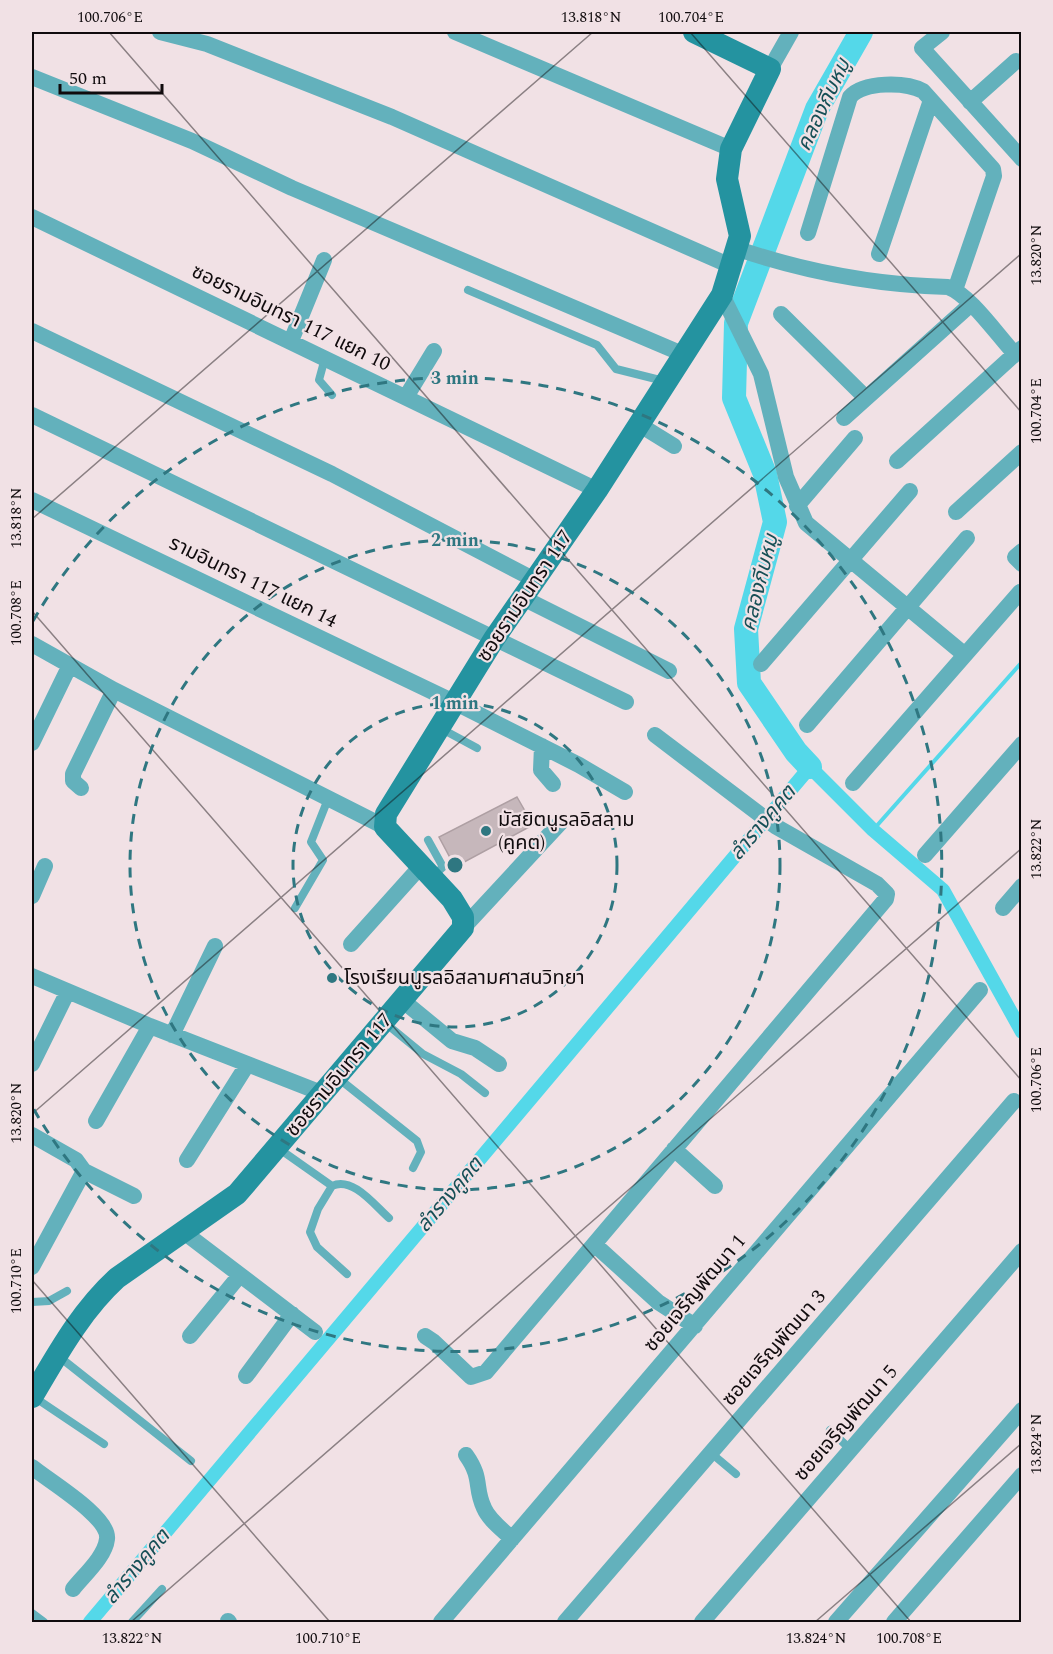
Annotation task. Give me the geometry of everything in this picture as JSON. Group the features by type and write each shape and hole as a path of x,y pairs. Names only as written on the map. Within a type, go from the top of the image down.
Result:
{"street":[{"path":"160,32 207,44 742,257 902,285 955,290 1018,351 897,461"},
{"path":"455,32 731,149"},
{"path":"694,32 770,69 791,32"},
{"path":"942,32 922,48 1021,156"},
{"path":"970,102 1016,61"},
{"name":"ซอยรามอินทรา 117","path":"385,827 386,814 494,639 597,490 685,355 726,302 742,257 740,236 729,198 727,179 731,149 770,69"},
{"path":"32,77 192,141 292,188 685,355"},
{"path":"808,233 850,97 855,91 871,87 912,86 923,91 993,169 994,176 955,290"},
{"path":"879,254 931,100"},
{"name":"ซอยรามอินทรา 117 แยก 10","path":"32,217 597,490"},
{"path":"291,341 324,260"},
{"path":"726,302 761,375 786,477 806,523 965,655"},
{"path":"844,418 970,305"},
{"path":"781,314 866,398"},
{"path":"32,331 332,474 669,671"},
{"path":"406,397 434,351"},
{"path":"32,416 626,702"},
{"path":"640,425 674,446"},
{"path":"797,506 855,438"},
{"path":"956,512 1022,452"},
{"path":"761,664 910,491"},
{"name":"รามอินทรา 117 แยก 14","path":"32,500 456,703 542,746 625,792"},
{"path":"807,725 967,538"},
{"path":"1022,551 1015,557 1022,564"},
{"path":"853,783 1020,592"},
{"path":"32,644 114,690 385,827 459,909 463,928"},
{"path":"32,743 70,665"},
{"path":"81,788 73,781 73,774 114,690"},
{"path":"425,1336 471,1377 478,1377 501,1357 886,899 887,894 877,884 775,826 655,735"},
{"path":"925,855 1022,744"},
{"path":"542,746 541,770 553,784"},
{"path":"463,928 561,822"},
{"path":"32,896 45,866"},
{"path":"351,944 426,872"},
{"path":"1003,908 1022,886"},
{"name":"ซอยรามอินทรา 117","path":"32,1396 57,1354 98,1295 117,1278 185,1233 237,1194 463,928"},
{"path":"172,1035 215,946"},
{"path":"32,976 67,993 247,1065 330,1085"},
{"name":"ซอยเจริญพัฒนา 1","path":"441,1623 980,990"},
{"path":"32,1064 67,993"},
{"path":"402,1000 452,1041 475,1048 499,1064"},
{"path":"96,1120 150,1026"},
{"path":"187,1160 247,1065"},
{"name":"ซอยเจริญพัฒนา 3","path":"565,1623 1014,1101"},
{"path":"32,1135 76,1160 84,1170 134,1196"},
{"path":"674,1149 715,1186"},
{"path":"32,1267 84,1170"},
{"path":"185,1233 315,1332"},
{"path":"594,1244 658,1302 695,1326"},
{"name":"ซอยเจริญพัฒนา 5","path":"702,1623 1022,1251"},
{"path":"190,1336 240,1275"},
{"path":"246,1376 292,1314"},
{"path":"836,1623 1022,1410"},
{"path":"466,1455 479,1477 482,1505 486,1513 512,1539"},
{"path":"32,1467 98,1517 107,1528 107,1540 103,1551 73,1589"},
{"path":"894,1623 1022,1475"}],"lane":[{"path":"468,290 597,345 616,369 637,376 650,375 667,382"},
{"path":"325,357 319,380 332,395"},
{"path":"440,728 477,748"},
{"path":"295,908 323,860 311,842 328,799"},
{"path":"426,872 444,867 428,840"},
{"path":"383,1022 423,1054 461,1074 485,1093"},
{"path":"330,1085 417,1141 421,1152 413,1168"},
{"path":"278,1148 333,1186"},
{"path":"347,1274 316,1247 310,1233 318,1209 333,1186 344,1183 350,1185 389,1218"},
{"path":"32,1302 49,1301 67,1291"},
{"path":"57,1354 191,1461"},
{"path":"32,1396 104,1444"},
{"path":"830,1430 851,1450"},
{"path":"711,1453 736,1474"},
{"path":"132,1623 162,1588"},
{"path":"32,1613 44,1623"}],"building":[{"name":"มัสยิตนูรลอิสลาม (คูคต)","path":"517,797 533,825 455,867 439,837"}],"waterway":[{"name":"คลองกีบหมู","path":"810,767 796,752 749,683 746,629 775,522 765,474 734,398 736,323 817,109 861,32"},
{"path":"873,830 1022,662"},
{"name":"ลำรางคูคต","path":"90,1622 810,767 873,830 943,890 1022,1032"}],"place":[{"name":"มัสยิตนูรลอิสลาม (คูคต)","path":"486,831"},
{"name":"โรงเรียนนูรลอิสลามศาสนวิทยา","path":"332,978"}]}
